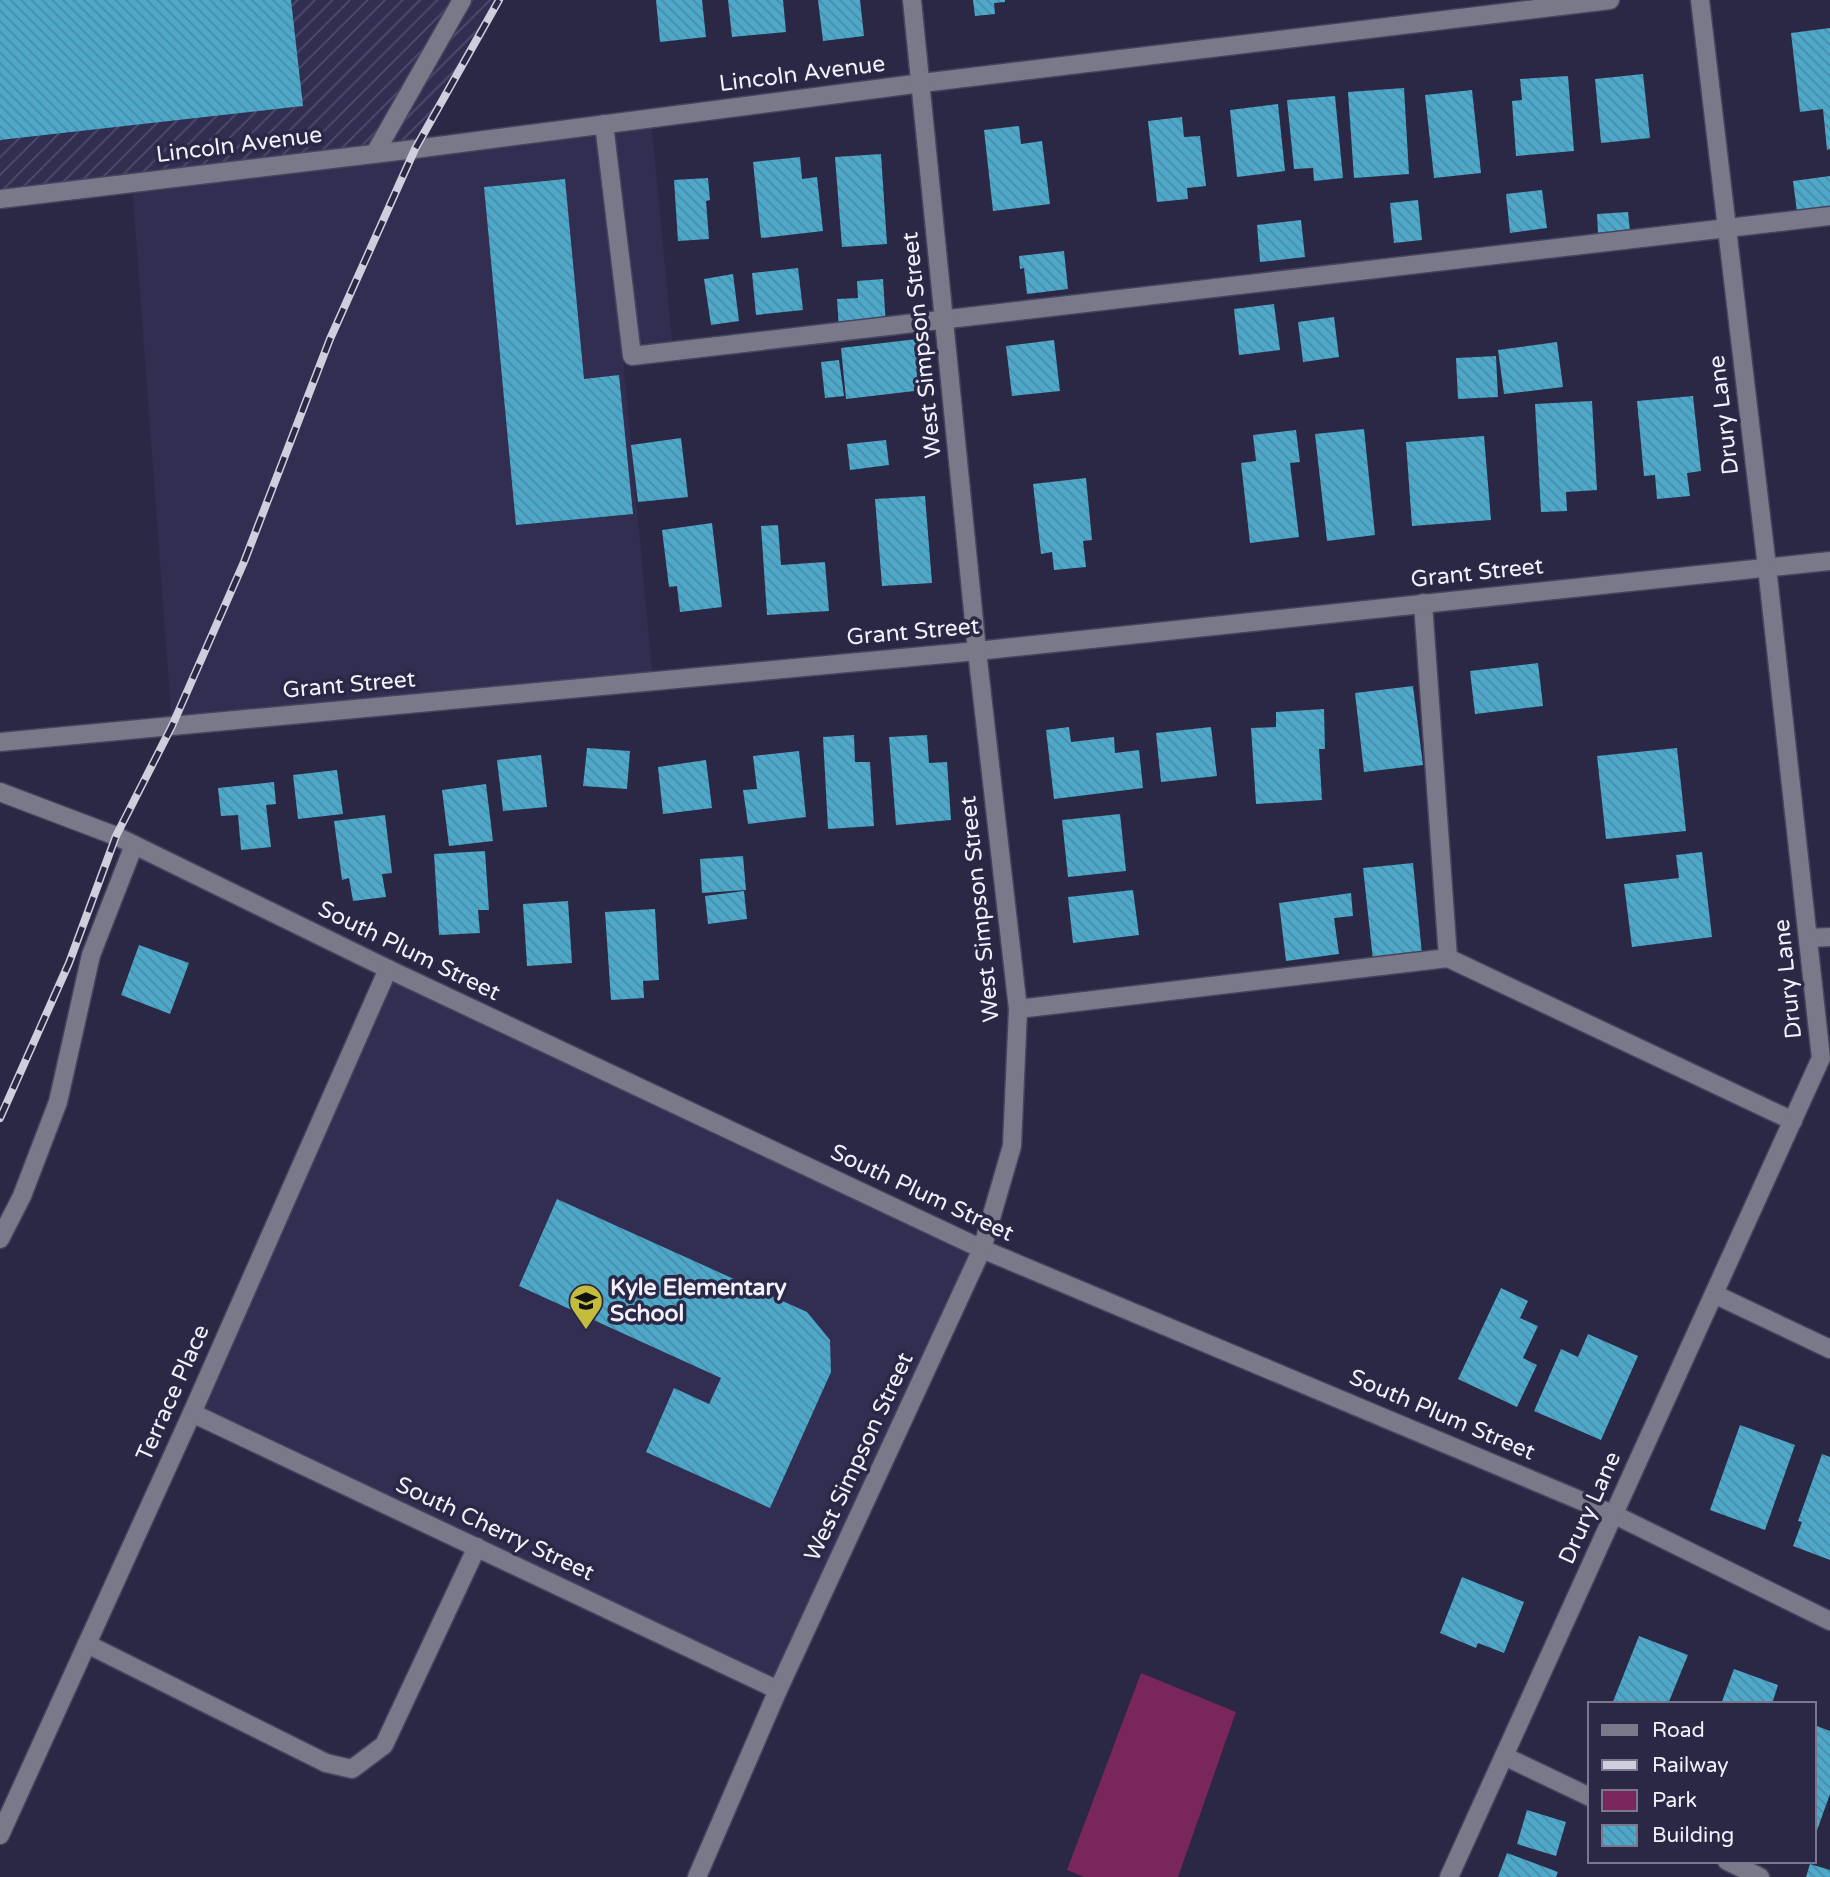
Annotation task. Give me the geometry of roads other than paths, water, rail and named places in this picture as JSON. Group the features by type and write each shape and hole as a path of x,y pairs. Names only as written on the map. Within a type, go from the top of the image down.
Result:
{"street":[{"path":"374,153 462,0"},
{"name":"West Simpson Street","path":"697,1877 778,1690 982,1249 1012,1146 1018,1009 977,651 912,0"},
{"name":"Lincoln Avenue","path":"0,199 1610,0"},
{"name":"Drury Lane","path":"1449,1877 1793,1121 1826,1061 1808,938 1700,0"},
{"path":"604,124 632,355 1830,216"},
{"name":"Grant Street","path":"0,741 977,651 1830,561"},
{"path":"1423,604 1448,958"},
{"name":"South Plum Street","path":"0,792 116,836 388,969 982,1249 1615,1515 1830,1621"},
{"path":"0,1239 22,1196 58,1102 91,955 134,845"},
{"path":"1808,938 1830,937"},
{"path":"1018,1009 1448,958 1793,1121"},
{"name":"Terrace Place","path":"0,1835 192,1413 388,969"},
{"path":"1714,1294 1830,1349"},
{"name":"South Cherry Street","path":"192,1413 778,1690"},
{"path":"87,1644 326,1763 352,1769 384,1745 477,1548"},
{"path":"1504,1756 1588,1796"},
{"path":"1731,1863 1760,1877"}],"railway":[{"path":"0,1118 69,963 116,836 172,726 244,562 330,339 415,149 499,0"}],"place":[{"name":"Kyle Elementary School","path":"586,1331"}]}
